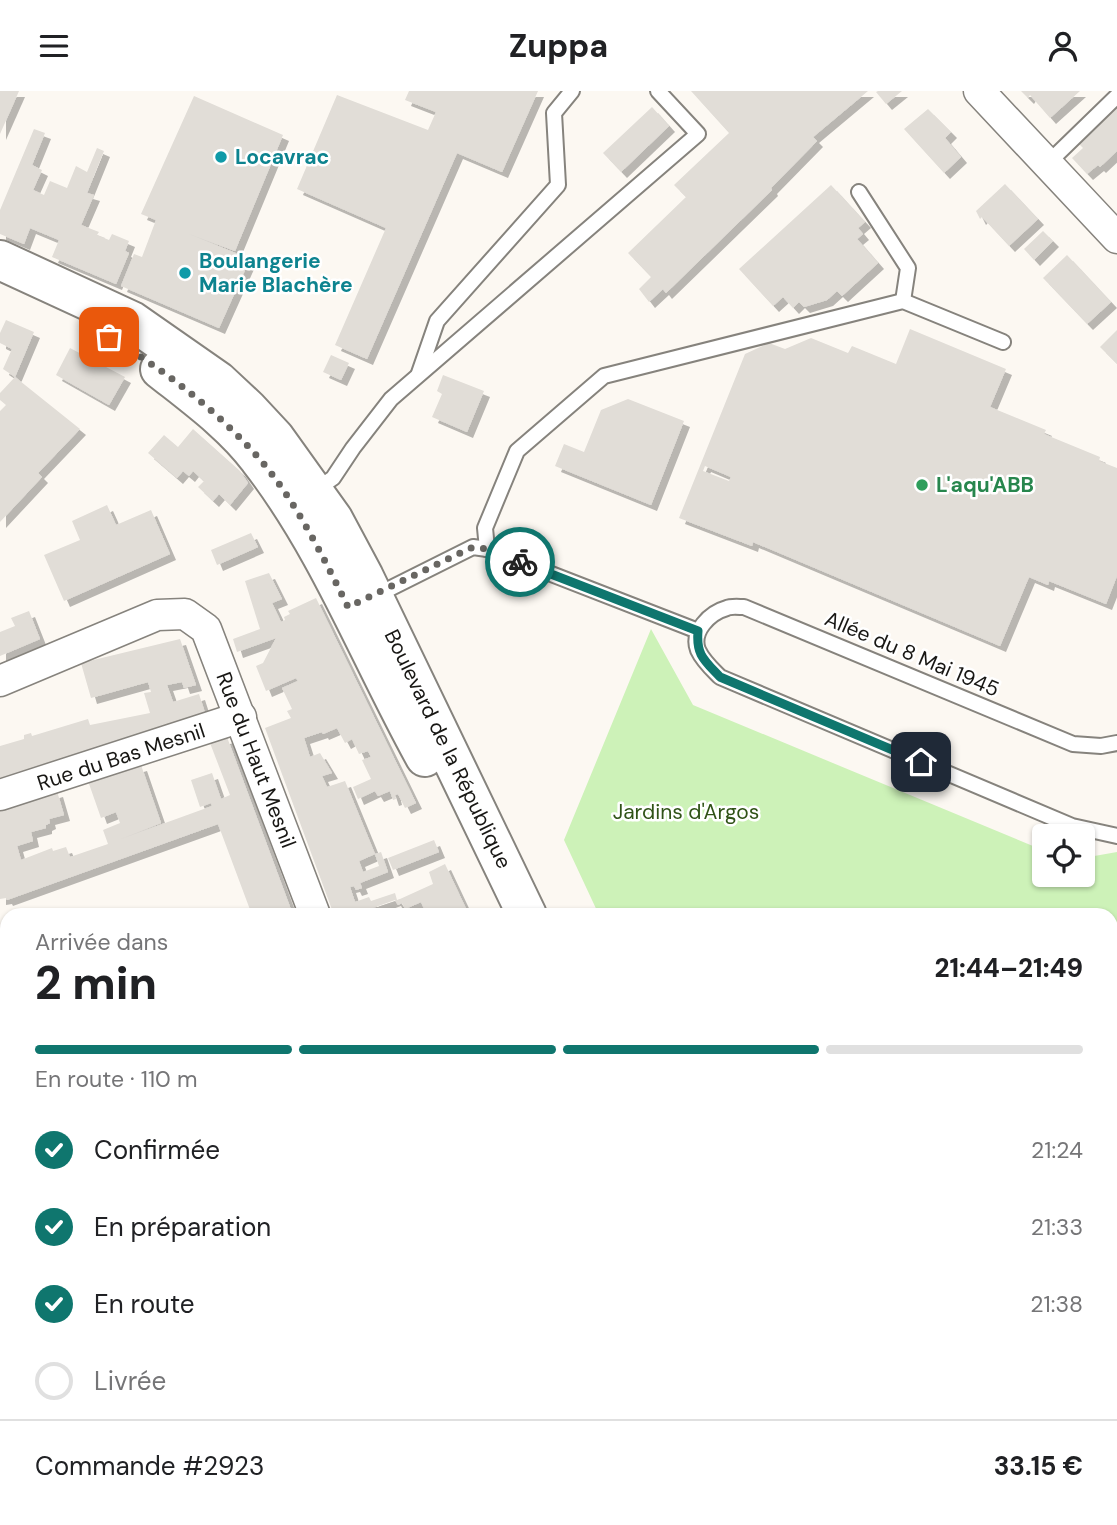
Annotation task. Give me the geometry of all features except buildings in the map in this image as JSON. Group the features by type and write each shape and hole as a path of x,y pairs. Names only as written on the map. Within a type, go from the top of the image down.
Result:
{"main road":[{"name":"Boulevard de la République","path":"0,260 132,321 218,381 275,438 302,496"},
{"name":"Boulevard de la République","path":"0,288 65,314 149,360 236,434 302,496 333,519 396,704 431,768 500,908"},
{"name":"Boulevard de la République","path":"361,601 523,908"}],"street":[{"path":"979,91 1117,238"},
{"name":"Rue du Haut Mesnil","path":"0,681 157,615 185,614 206,629 312,908"},
{"name":"Rue du Bas Mesnil","path":"0,795 241,717"}],"lane":[{"path":"419,375 437,321 558,185 554,113 572,91"},
{"path":"302,496 333,478 391,398 698,134 658,91"},
{"path":"1047,164 1117,96"},
{"path":"859,192 908,268 903,301"},
{"path":"488,549 485,528 517,451 604,376 903,301 1003,342"},
{"path":"361,601 473,547 488,549 698,631 697,647 703,659 720,677 1072,826 1117,836"},
{"name":"Allée du 8 Mai 1945","path":"698,631 710,617 727,608 744,607 1073,744 1101,746 1117,743"}],"green space":[{"name":"Jardins d'Argos","path":"651,629 693,705 1032,846 1032,887 1095,887 1095,856 1117,852 1117,908 596,908 564,840"}],"way so far":[{"path":"109,337 149,360 228,426 258,456 317,547 348,607 473,547 488,549 520,562"}],"place":[{"name":"Locavrac","path":"221,157"},
{"name":"Boulangerie Marie Blachère","path":"185,273"},
{"name":"L'aqu'ABB","path":"922,485"}],"route":[{"path":"520,562 698,631 697,647 703,659 720,677 921,762"}]}
